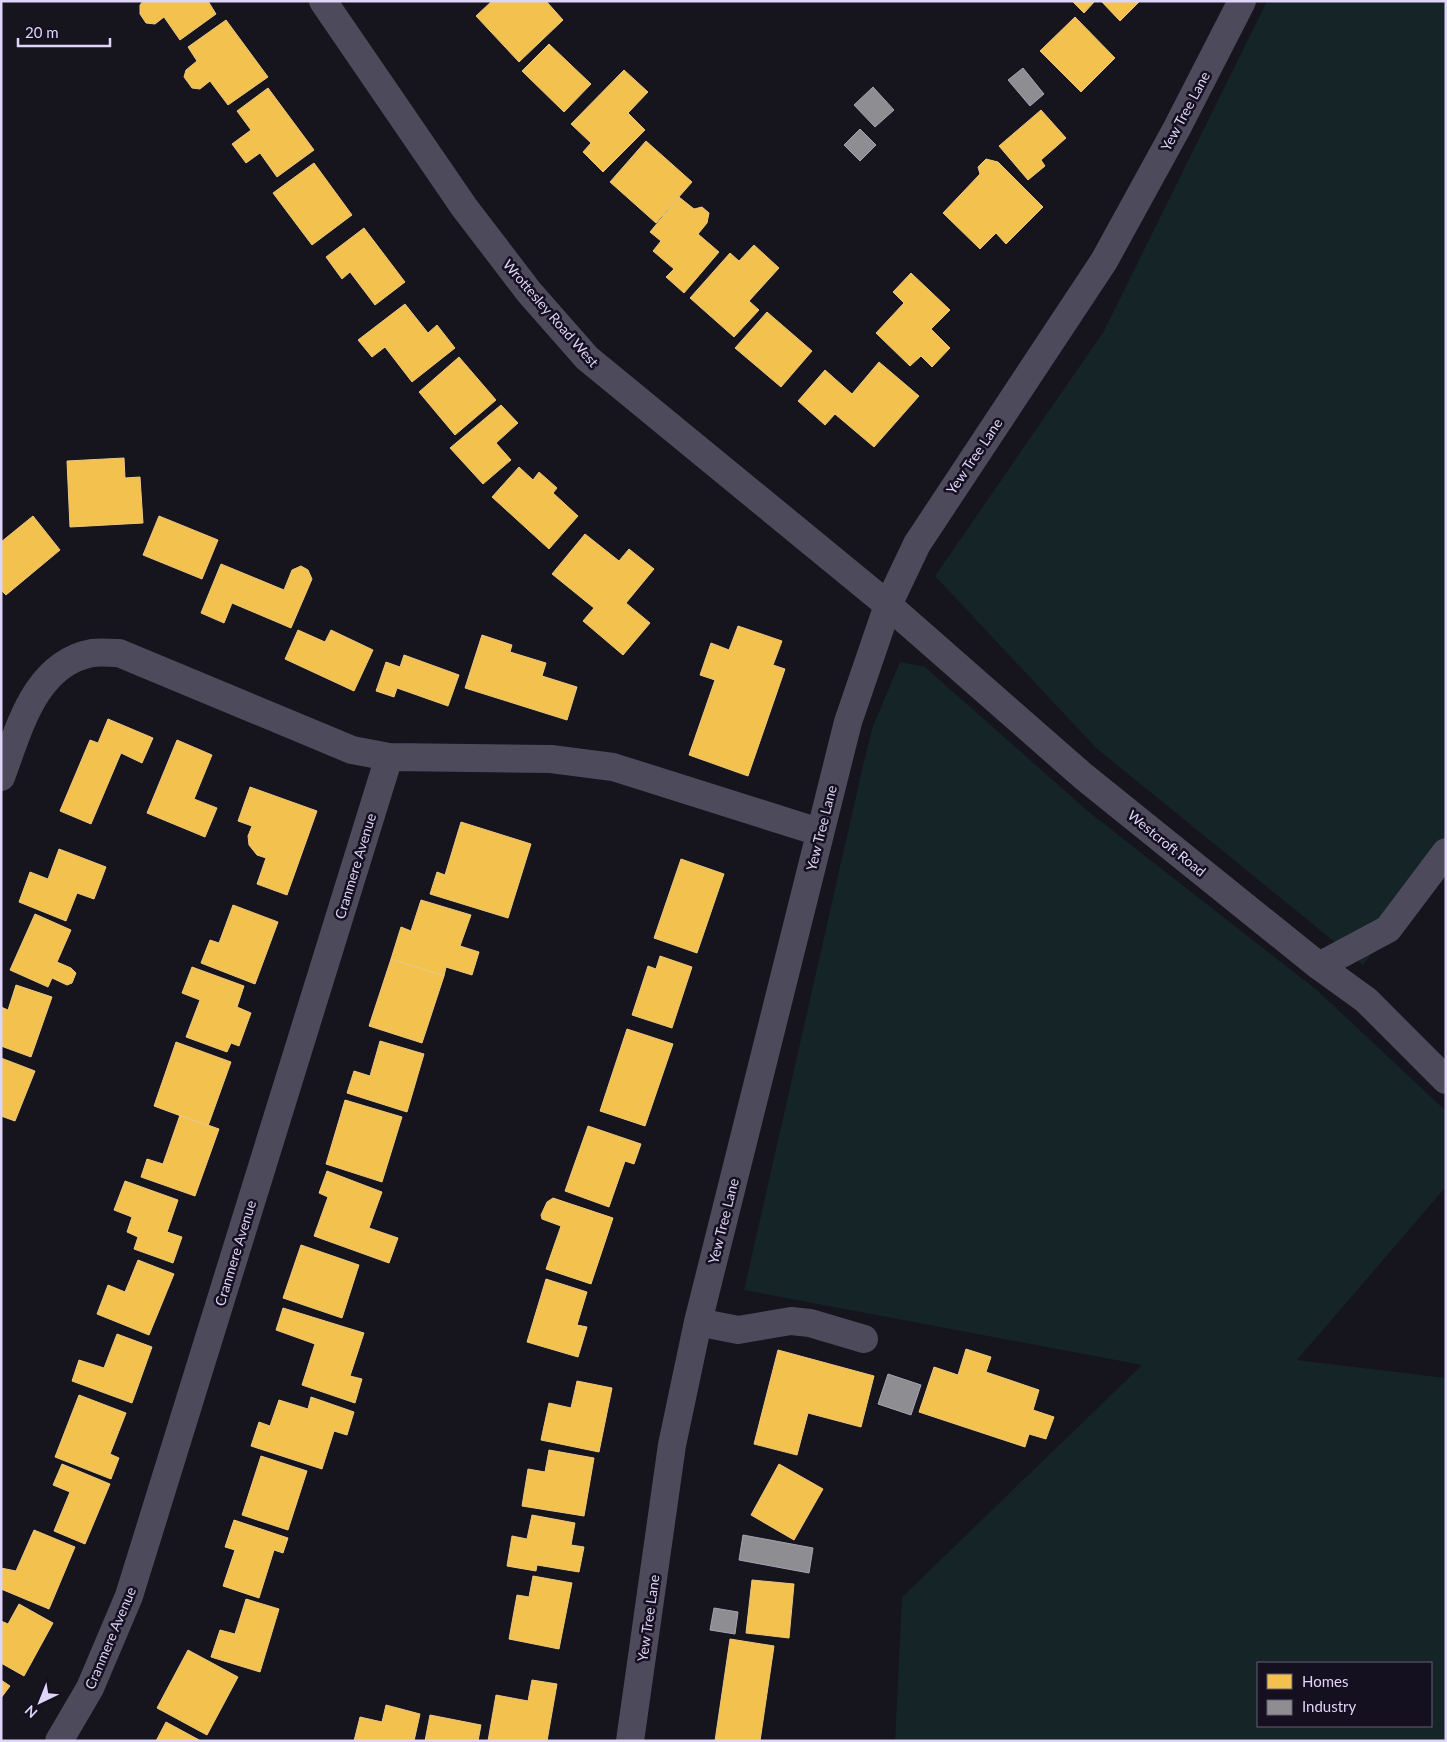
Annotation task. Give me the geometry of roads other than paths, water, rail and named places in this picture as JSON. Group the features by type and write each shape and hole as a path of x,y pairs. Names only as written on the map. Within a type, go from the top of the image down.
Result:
{"street":[{"name":"Wrottesley Road West","path":"323,1 464,207 529,292 587,358 888,606"},
{"name":"Yew Tree Lane","path":"630,1741 672,1445 698,1322 848,722 888,606 917,544 1104,261 1177,128 1242,1"},
{"name":"Westcroft Road","path":"888,606 1083,776 1319,966 1366,1000 1446,1080"},
{"path":"1,776 32,699 50,675 69,661 92,654 119,652 352,750 389,757 551,759 613,766 819,832"},
{"name":"Cranmere Avenue","path":"59,1741 90,1688 129,1596 389,757"},
{"path":"1319,966 1388,929 1446,852"},
{"path":"698,1322 738,1330 791,1321 810,1323 864,1339"}]}
